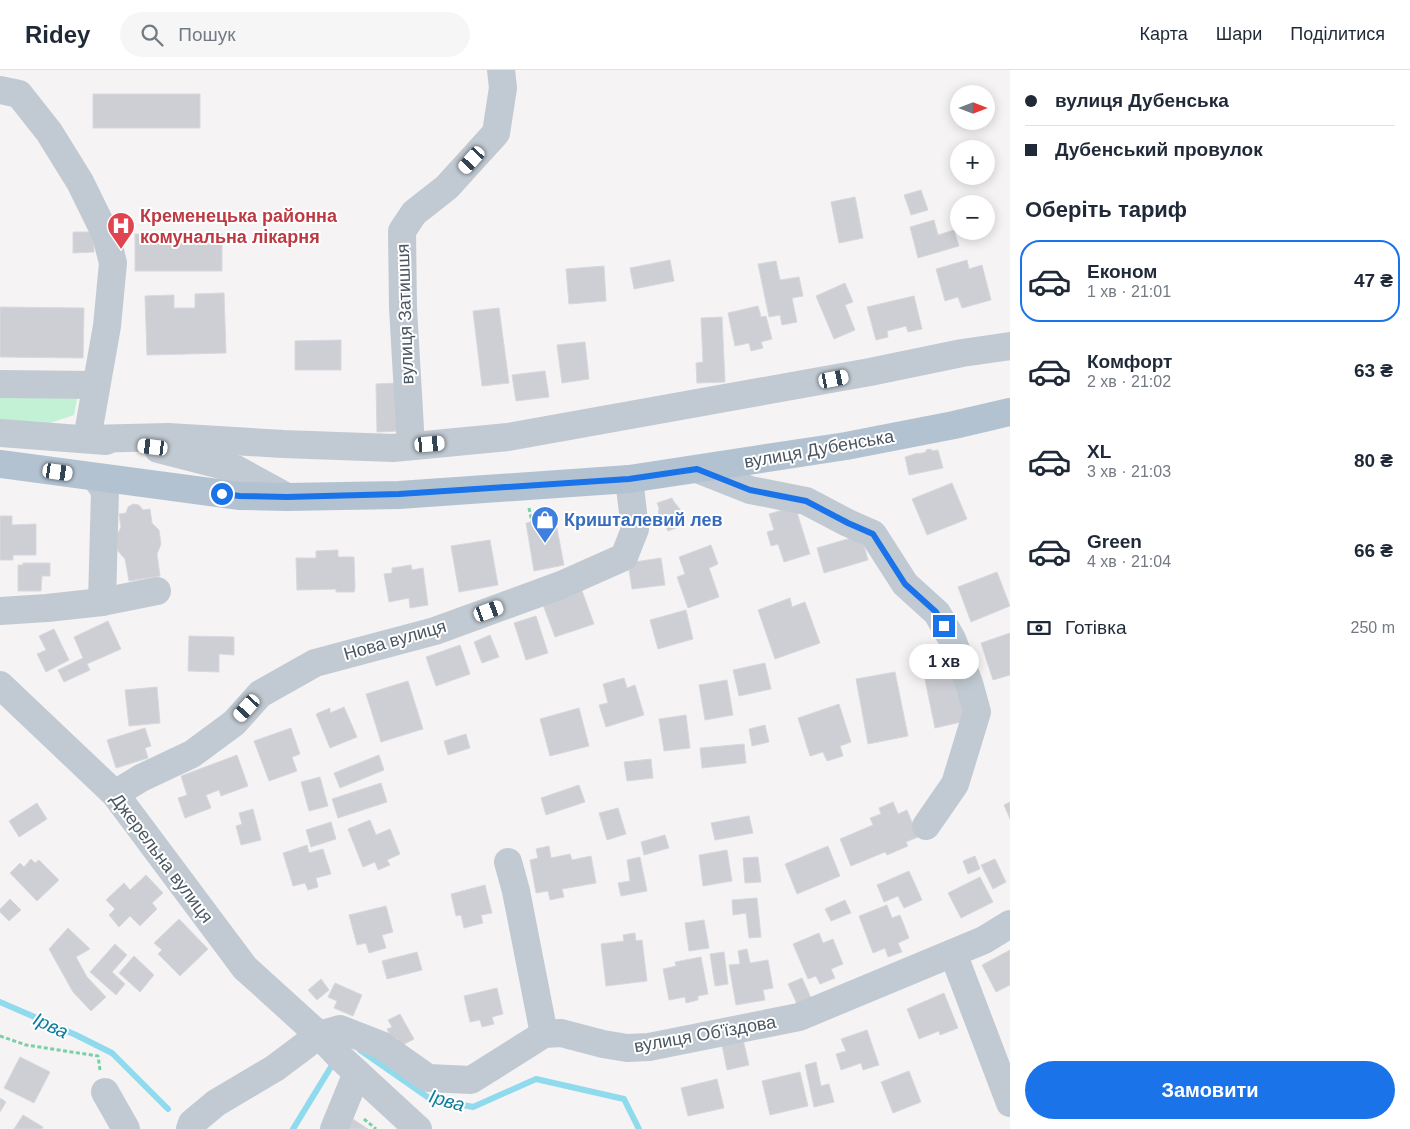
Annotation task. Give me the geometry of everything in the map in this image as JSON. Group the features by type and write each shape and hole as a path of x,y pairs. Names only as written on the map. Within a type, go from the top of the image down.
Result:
{"main road":[{"name":"вулиця Дубенська","path":"0,464 240,496 287,497 399,494 629,479 846,446 1010,412"}],"street":[{"name":"вулиця Затишшя","path":"411,446 403,308 402,231 414,213 447,187 496,133 503,88 501,70"},
{"path":"0,90 19,94 49,132 80,182 106,236 113,263 108,326 87,439"},
{"path":"87,439 168,437 393,448 508,437 870,372 962,352 1010,346"},
{"path":"0,384 96,385"},
{"path":"0,433 87,439 153,447 236,469 287,497"},
{"path":"697,469 750,490 806,501 873,534 905,584 936,612 952,639 969,682 977,712 955,784 926,826"},
{"path":"96,478 105,491 102,602"},
{"name":"Нова вулиця","path":"115,794 141,778 192,754 234,723 260,694 315,663 435,631 561,585 624,557 635,529 629,479"},
{"path":"0,611 102,602 157,591"},
{"name":"Джерельна вулиця","path":"0,685 115,794 245,968 418,1129"},
{"path":"334,1129 337,1053 340,1029 381,1045 428,1078 472,1080 544,1034 516,891 508,862"},
{"name":"вулиця Об'їздова","path":"544,1034 561,1032 603,1044 627,1048 648,1047 799,1017 984,940 1010,924"},
{"path":"953,953 1010,1103"},
{"path":"190,1129 192,1124 216,1103 275,1068 337,1053"},
{"path":"105,1092 126,1129"}],"path":[{"path":"0,1036 26,1045 98,1056 105,1092"}],"green space":[{"path":"0,394 78,394 74,415 47,424 0,424"}],"building":[{"path":"93,94 200,94 200,128 93,128"},
{"path":"921,190 928,210 911,215 904,195"},
{"path":"855,197 863,238 839,243 831,202"},
{"path":"934,220 938,235 950,231 950,240 957,240 959,246 918,258 910,227"},
{"path":"73,232 94,232 94,252 73,253"},
{"path":"135,234 222,234 222,271 135,271"},
{"path":"670,260 674,281 634,289 630,268"},
{"path":"967,260 969,269 982,265 991,300 962,308 958,297 945,301 936,269"},
{"path":"776,261 780,280 799,277 803,296 792,298 797,322 782,325 780,315 769,317 758,264"},
{"path":"604,266 606,301 569,304 566,269"},
{"path":"845,283 853,302 845,305 855,330 834,339 816,296"},
{"path":"224,293 226,353 147,355 145,296 174,295 174,308 195,308 195,294"},
{"path":"914,296 922,329 908,332 906,326 887,331 888,337 876,340 867,307"},
{"path":"758,306 761,317 766,316 772,339 761,342 763,348 751,351 749,343 735,346 728,313"},
{"path":"0,307 84,308 83,358 0,357"},
{"path":"499,308 509,383 482,386 473,311"},
{"path":"722,317 725,382 697,383 696,363 703,362 701,318"},
{"path":"341,340 341,370 295,370 295,341"},
{"path":"585,342 589,379 562,383 557,345"},
{"path":"545,371 549,397 516,401 512,375"},
{"path":"398,383 399,431 377,432 376,384"},
{"path":"931,449 932,451 938,450 943,468 909,475 905,457"},
{"path":"952,483 967,519 927,535 912,499"},
{"path":"672,498 680,509 680,518 683,525 668,531 665,524 658,517 659,508 657,503"},
{"path":"133,504 139,505 143,510 150,509 152,523 159,530 161,544 157,554 160,576 129,581 125,559 118,551 116,537 121,527 119,514 126,513 128,507"},
{"path":"795,506 810,554 784,562 778,544 771,546 767,532 774,530 769,514"},
{"path":"0,516 12,516 12,525 36,524 36,555 13,555 13,560 0,560"},
{"name":"Кришталевий лев","path":"555,518 564,565 534,571 526,523"},
{"path":"861,535 868,560 824,573 817,548"},
{"path":"490,540 498,585 459,592 451,546"},
{"path":"711,545 718,564 709,568 719,597 688,608 677,577 685,574 679,557"},
{"path":"338,550 338,557 354,557 354,592 336,592 336,589 297,590 296,558 316,558 316,551"},
{"path":"661,558 665,585 632,589 628,563"},
{"path":"23,563 50,563 50,576 42,576 41,591 18,591 18,565 23,565"},
{"path":"411,565 412,570 423,568 428,605 410,608 409,598 389,602 384,574 392,573 392,568"},
{"path":"997,572 1010,606 971,622 958,587"},
{"path":"581,588 594,624 555,637 542,602"},
{"path":"790,598 792,607 805,602 820,643 775,659 758,610"},
{"path":"686,610 693,639 658,649 650,620"},
{"path":"536,616 548,653 526,660 514,623"},
{"path":"108,621 121,649 87,664 90,670 64,682 58,670 83,658 74,637"},
{"path":"54,629 69,660 46,672 37,654 46,650 39,636"},
{"path":"1010,633 1010,675 993,680 981,643"},
{"path":"490,635 499,657 482,663 474,642"},
{"path":"189,636 234,637 234,655 219,654 219,672 188,671"},
{"path":"460,645 470,674 436,686 426,657"},
{"path":"765,663 771,689 739,696 733,670"},
{"path":"953,664 965,721 935,728 923,670"},
{"path":"895,672 908,736 868,744 856,679"},
{"path":"624,678 627,688 635,685 644,715 606,727 599,705 608,703 603,684"},
{"path":"727,680 733,715 705,720 699,685"},
{"path":"408,681 423,729 381,742 366,694"},
{"path":"157,687 160,723 129,726 125,690"},
{"path":"839,704 851,742 840,746 843,756 827,761 823,752 810,756 798,718"},
{"path":"344,707 357,737 330,748 316,714 330,708 330,713"},
{"path":"579,708 589,746 550,756 540,719"},
{"path":"686,715 690,748 664,751 659,719"},
{"path":"765,725 769,742 752,746 749,729"},
{"path":"145,728 151,746 145,748 148,758 116,768 107,740"},
{"path":"291,728 300,754 292,757 297,771 269,781 254,741"},
{"path":"466,734 470,748 448,755 444,741"},
{"path":"744,744 746,763 702,768 700,748"},
{"path":"237,755 248,786 221,796 219,790 206,795 211,808 185,818 178,798 187,795 181,776"},
{"path":"379,755 384,770 340,788 334,773"},
{"path":"651,759 653,778 627,781 624,762"},
{"path":"320,777 328,806 309,811 301,782"},
{"path":"381,783 387,802 338,818 332,799"},
{"path":"579,785 585,802 546,815 541,798"},
{"path":"893,802 898,814 907,810 918,837 906,842 908,846 887,855 885,852 851,866 840,839 873,825 870,818 881,814 879,808"},
{"path":"1010,802 1010,819 1004,805"},
{"path":"37,803 47,819 19,837 9,821"},
{"path":"618,808 626,834 607,840 599,813"},
{"path":"253,809 261,840 241,845 236,826 242,824 239,813"},
{"path":"749,816 753,833 715,840 711,823"},
{"path":"370,820 376,835 390,829 400,854 387,860 390,865 378,870 375,862 363,867 348,829"},
{"path":"331,822 336,839 311,847 306,830"},
{"path":"665,835 669,848 644,855 641,842"},
{"path":"307,845 309,853 323,849 331,874 316,878 318,887 308,890 305,883 293,886 283,853"},
{"path":"549,846 551,858 570,854 572,860 591,856 596,883 562,889 564,897 550,900 548,891 536,893 530,860 538,858 536,849"},
{"path":"828,846 840,876 797,894 785,864"},
{"path":"727,850 732,881 703,886 699,855"},
{"path":"975,856 980,869 968,874 963,861"},
{"path":"640,857 647,891 621,896 618,883 630,881 627,860"},
{"path":"758,857 761,882 745,883 743,858"},
{"path":"31,859 35,863 39,860 59,880 37,901 10,873 20,863 24,867"},
{"path":"995,859 1006,882 993,889 981,865"},
{"path":"909,871 922,900 904,908 898,896 884,902 877,885"},
{"path":"146,875 163,893 152,903 157,909 140,926 130,916 119,927 109,915 115,909 106,900 124,883 130,890"},
{"path":"980,877 993,902 961,918 948,893"},
{"path":"485,885 492,913 481,915 483,923 464,928 461,915 456,916 451,894"},
{"path":"757,898 761,937 749,938 746,913 733,915 732,900"},
{"path":"10,899 21,910 9,921 0,912 0,909"},
{"path":"845,900 851,913 831,921 825,909"},
{"path":"887,905 892,918 900,915 909,938 898,943 902,952 888,957 885,948 873,953 859,916"},
{"path":"386,906 393,932 382,935 386,948 369,953 366,943 357,945 349,915"},
{"path":"179,919 208,949 180,976 158,954 162,950 154,943"},
{"path":"704,920 709,948 689,951 685,923"},
{"path":"68,928 90,949 76,957 87,977 106,997 91,1011 73,992 49,949"},
{"path":"635,933 636,941 642,940 647,981 606,986 601,944 624,941 623,935"},
{"path":"819,933 823,943 833,939 843,964 831,969 835,978 820,984 816,976 808,979 793,944"},
{"path":"115,944 127,955 112,972 125,984 116,995 90,972"},
{"path":"747,949 750,963 768,960 773,988 763,990 765,1000 736,1005 729,965 740,964 738,951"},
{"path":"1010,950 1010,985 996,992 982,965"},
{"path":"417,952 422,970 387,979 382,961"},
{"path":"724,952 728,984 715,986 710,954"},
{"path":"134,956 154,975 140,992 119,973"},
{"path":"701,957 708,994 698,996 698,1000 686,1003 685,997 669,1000 663,969 676,966 675,962"},
{"path":"802,978 811,998 797,1004 788,984"},
{"path":"321,979 329,990 317,1000 308,990"},
{"path":"335,983 362,995 353,1016 334,1008 337,1001 328,997"},
{"path":"497,988 503,1014 492,1017 494,1024 482,1027 480,1020 470,1022 464,996"},
{"path":"944,993 958,1028 940,1035 939,1031 919,1039 907,1009"},
{"path":"400,1014 414,1039 401,1046 397,1038 392,1040 387,1029 392,1027 388,1020"},
{"path":"867,1030 879,1065 863,1070 861,1063 841,1070 836,1054 846,1051 841,1039"},
{"path":"742,1035 749,1065 727,1070 721,1040"},
{"path":"20,1057 50,1072 34,1103 4,1088"},
{"path":"816,1062 821,1086 829,1084 834,1102 814,1107 805,1065"},
{"path":"909,1071 921,1102 893,1113 881,1082"},
{"path":"800,1072 808,1106 770,1115 762,1081"},
{"path":"717,1079 724,1108 688,1116 681,1088"},
{"path":"0,1098 6,1102 0,1112"},
{"path":"23,1115 43,1127 42,1129 14,1129"},
{"path":"353,1119 368,1129 347,1129"}],"waterway":[{"name":"Ірва","path":"0,1002 112,1053 168,1109"},
{"name":"Ірва","path":"360,1050 429,1098 473,1107 536,1079 624,1099 639,1129"},
{"name":"Ірва","path":"293,1129 334,1062"}],"place":[{"name":"Кременецька районна комунальна лікарня","path":"121,250"},
{"name":"Кришталевий лев","path":"545,544"}],"route":[{"path":"222,494 287,497 399,494 629,479 697,469 750,490 806,501 873,534 905,584 936,612 944,626"}]}
